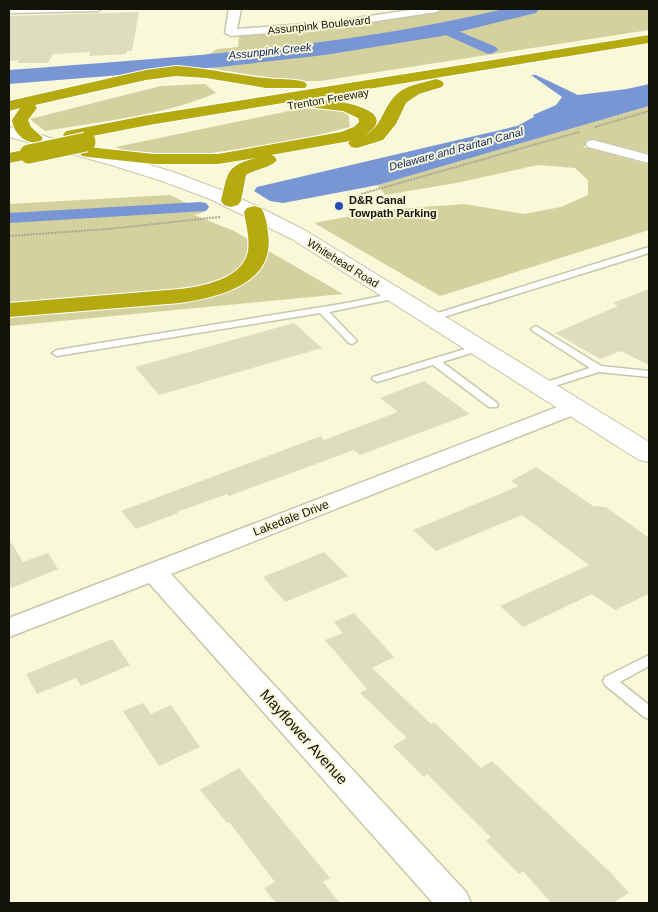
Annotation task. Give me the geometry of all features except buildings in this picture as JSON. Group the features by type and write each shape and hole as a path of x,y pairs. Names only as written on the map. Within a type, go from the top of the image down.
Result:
{"highway":[{"name":"Trenton Freeway","path":"82,143 149,120 649,39"},
{"name":"Trenton Freeway","path":"82,143 474,73 649,45"},
{"path":"9,114 18,105 146,75 176,72 206,73 287,85 375,83"},
{"path":"9,310 144,300 200,292 236,279 248,271 255,261 258,240 235,201 237,174 254,164 377,137 385,129 397,103 403,97 418,89 474,73"},
{"path":"18,105 175,75 212,78 226,84 227,93 221,98 149,120"},
{"path":"172,178 192,168 218,159 344,137 365,129 369,124 366,115 337,105 311,104 263,110"},
{"path":"17,146 24,132 20,126 18,105"},
{"path":"82,143 154,159 218,159"}],"main road":[{"name":"Whitehead Road","path":"17,146 82,143 235,201 299,235 649,454"}],"street":[{"name":"Assunpink Boulevard","path":"236,9 231,33 339,24 436,9"},
{"path":"593,144 649,159"},
{"name":"Lakedale Drive","path":"9,628 573,407"},
{"name":"Mayflower Avenue","path":"153,571 454,903"}],"lane":[{"path":"9,11 98,9"},
{"path":"431,318 649,250"},
{"path":"57,353 322,310 395,296"},
{"path":"322,310 352,340"},
{"path":"536,329 598,369"},
{"path":"378,378 478,348"},
{"path":"434,361 493,405"},
{"path":"541,387 598,369 649,374"},
{"path":"649,660 610,681 649,713"}],"path":[{"path":"594,128 649,111"},
{"path":"361,194 585,130"},
{"path":"9,236 188,221"}],"shaded area":[{"path":"436,9 649,9 649,30 320,81 288,81 192,65 217,49 238,47 239,35 415,15"},
{"path":"205,84 216,93 175,107 132,117 45,131 30,119 161,86"},
{"path":"649,106 649,153 595,140 583,147 649,165 649,230 440,296 314,223 383,210 465,204 524,214 561,207 588,195 588,180 575,168 538,165 456,183 385,195 378,185"},
{"path":"303,108 348,112 350,127 294,141 197,155 125,151 116,147"},
{"path":"170,195 205,212 194,215 234,231 343,294 9,326 9,204"}],"water":[{"path":"531,75 536,75 578,95 627,89 649,84 649,106 378,185 283,203 270,201 254,191 257,187 517,126 534,117 533,115 556,105 562,97"}],"waterway":[{"name":"Assunpink Creek","path":"9,77 167,65 325,48 442,30 529,9"},
{"path":"444,29 491,50"},
{"name":"Delaware and Raritan Canal","path":"9,218 200,207"}],"place":[{"name":"D&R Canal Towpath Parking","path":"339,206"}]}
